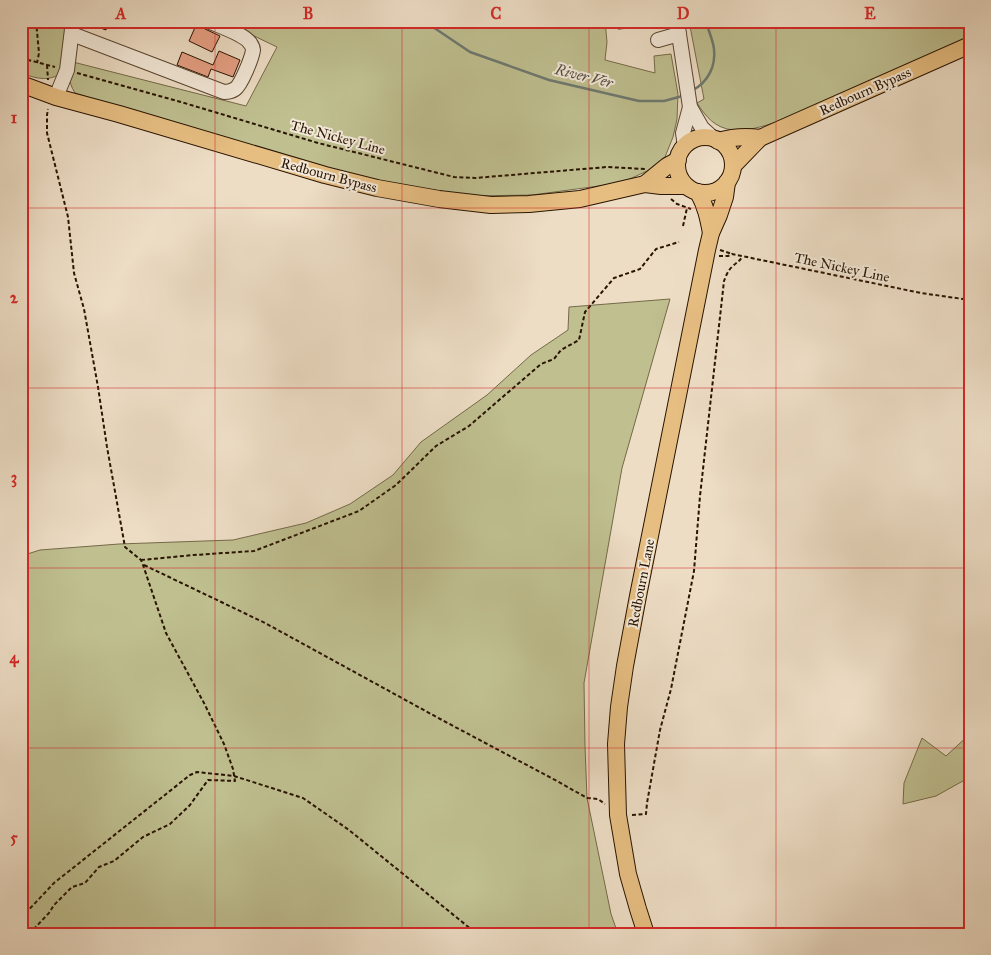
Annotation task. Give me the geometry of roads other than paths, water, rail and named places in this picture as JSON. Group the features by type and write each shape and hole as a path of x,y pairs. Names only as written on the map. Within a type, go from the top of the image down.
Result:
{"main road":[{"name":"Redbourn Bypass","path":"733,166 760,138 970,45"},
{"name":"Redbourn Bypass","path":"21,84 56,97 325,175 377,188 439,199 491,205 529,204 580,198 645,176 667,166 681,153"},
{"path":"703,137 716,140 725,146 730,153 733,166 732,172 722,188 715,191 704,193 692,189 682,181 679,175 677,167 681,153 695,139 703,137"},
{"name":"Redbourn Bypass","path":"716,140 760,138"},
{"name":"Redbourn Bypass","path":"645,176 661,186 692,189"},
{"name":"Redbourn Lane","path":"711,233 725,197 727,182"},
{"name":"Redbourn Lane","path":"646,934 628,874 618,815 616,744 625,666 663,465 712,250 708,214 692,189"}],"street":[{"path":"56,97 68,70 72,27 224,92 235,90 239,86 251,59 252,46 244,37 208,21"},
{"path":"658,40 678,28 689,102 702,128 716,140"},
{"path":"681,153 689,102"}],"waterway":[{"name":"River Ver","path":"403,21 427,23 470,52 549,80 639,101 664,101 683,95"},
{"name":"River Ver","path":"693,90 707,78 714,61 713,46 706,21"}]}
